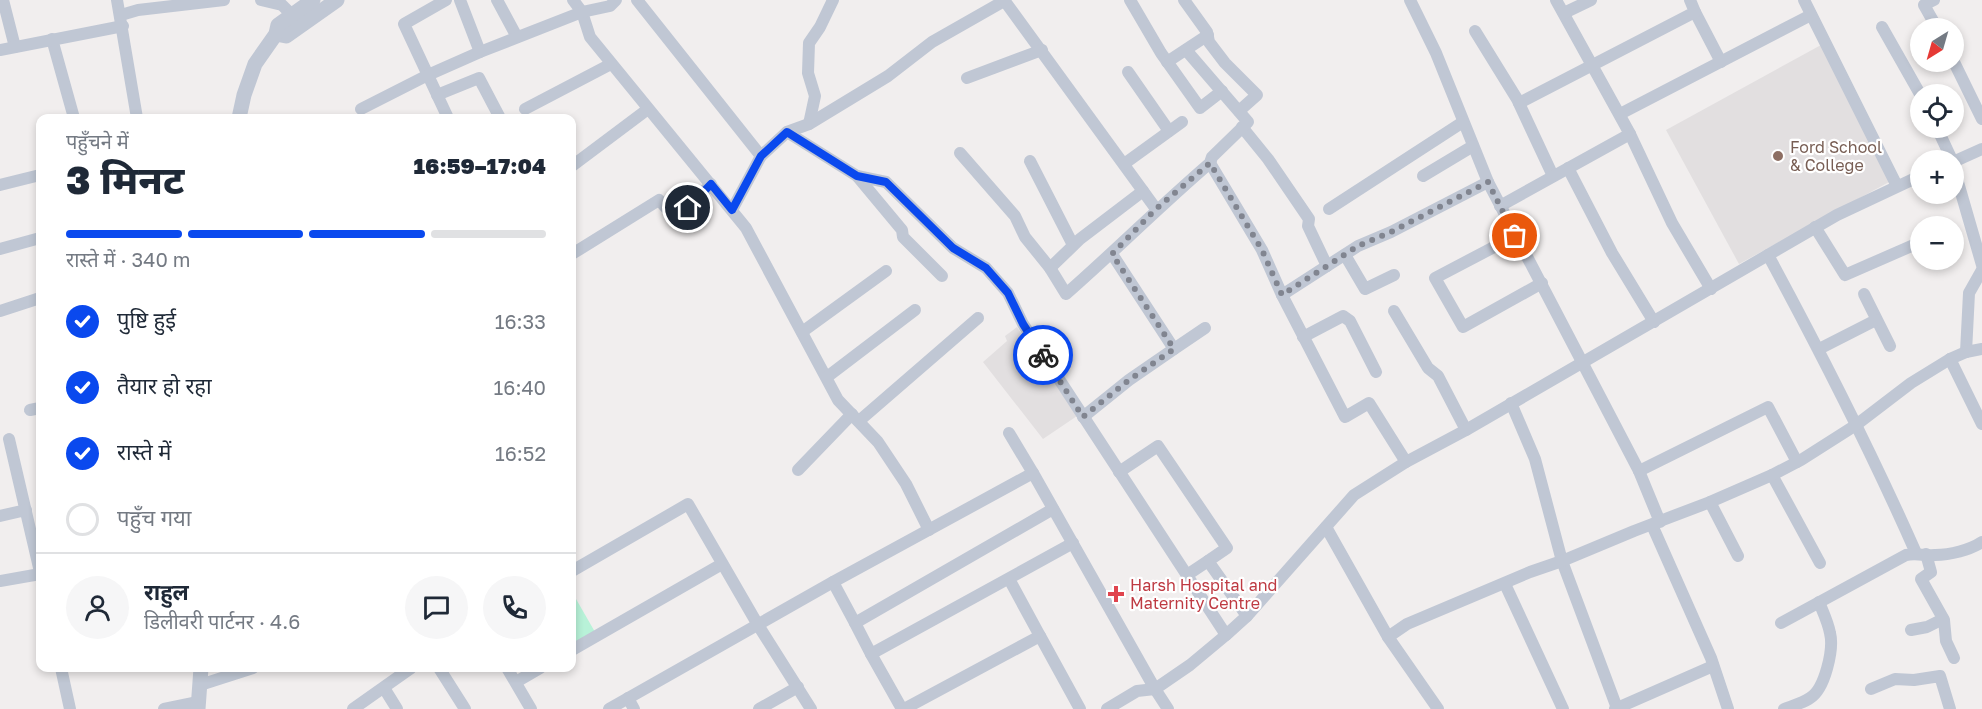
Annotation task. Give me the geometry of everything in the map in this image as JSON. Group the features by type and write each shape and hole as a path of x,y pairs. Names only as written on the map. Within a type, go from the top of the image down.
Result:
{"street":[{"path":"3,0 15,46"},
{"path":"117,0 136,114"},
{"path":"0,50 122,21 138,10 224,0"},
{"path":"261,0 282,5 292,15"},
{"path":"240,114 255,64 276,34 279,25 313,0"},
{"path":"276,34 286,36 337,0"},
{"path":"446,0 404,24 446,114"},
{"path":"460,0 480,52"},
{"path":"497,0 517,37"},
{"path":"573,0 582,12 590,37 747,228 838,399 878,442 906,484 929,530"},
{"path":"361,109 480,52 582,12 609,6 616,0"},
{"path":"637,0 761,156"},
{"path":"809,124 815,96 808,73 809,43 820,27 833,0"},
{"path":"732,210 761,156 787,132 809,124 888,76 932,42 1004,0 1156,209"},
{"path":"1130,0 1167,62 1200,108 1222,91"},
{"path":"1184,0 1208,36 1209,42 1225,63 1257,95 1239,111"},
{"path":"1410,0 1436,53 1488,182 1639,471 1656,523 1728,709"},
{"path":"1556,0 1620,114 1672,223 1711,290"},
{"path":"1564,13 1591,0"},
{"path":"1804,0 1897,186"},
{"path":"1931,18 1924,5 1934,0"},
{"path":"1519,103 1593,64 1692,6 1721,62"},
{"path":"1620,114 1811,15"},
{"path":"1882,27 1914,84"},
{"path":"1475,31 1519,103 1552,177"},
{"path":"1167,62 1208,36"},
{"path":"52,39 73,114"},
{"path":"967,78 1042,50"},
{"path":"960,153 1015,216 1025,237 1050,268 1066,294 1112,254 1156,209 1210,163 1212,156 1248,122 1186,50"},
{"path":"525,110 611,64"},
{"path":"1128,72 1169,131"},
{"path":"1959,72 1982,119"},
{"path":"437,94 479,78 498,114"},
{"path":"576,163 648,109"},
{"path":"1124,164 1182,122"},
{"path":"1329,209 1463,122"},
{"path":"1242,127 1268,159 1309,219 1308,226 1327,266"},
{"path":"787,132 857,176 902,230 903,237 942,276"},
{"path":"1500,206 1630,134"},
{"path":"1423,176 1473,146"},
{"path":"1964,157 1982,149"},
{"path":"1030,161 1073,245"},
{"path":"1210,163 1262,250 1282,295 1345,417 1369,403 1406,462"},
{"path":"1568,168 1612,253 1654,322"},
{"path":"0,184 36,176"},
{"path":"857,176 886,182 953,248 986,268 1008,293 1023,324 1226,635"},
{"path":"1107,709 1137,692 1155,689 1190,665 1248,616 1354,495 1406,462 1711,290 1815,227 1910,180"},
{"path":"1282,295 1358,246 1391,232 1488,182"},
{"path":"576,252 659,200 677,220 711,184"},
{"path":"1050,268 1073,245 1143,190"},
{"path":"1964,203 1982,265"},
{"path":"1815,227 1845,275 1910,247"},
{"path":"1515,236 1435,278 1462,327 1542,284"},
{"path":"0,249 36,239"},
{"path":"1112,254 1174,349"},
{"path":"1345,255 1365,289 1394,275"},
{"path":"1768,255 1819,350 1931,572 1921,579 1943,619 1946,641 1954,658"},
{"path":"1966,352 1969,293 1982,270"},
{"path":"802,332 886,271"},
{"path":"1864,294 1890,346"},
{"path":"0,311 36,299"},
{"path":"826,377 915,310"},
{"path":"1394,311 1428,368 1438,376 1466,430"},
{"path":"1303,337 1342,316 1350,321 1376,372"},
{"path":"798,470 855,417 978,318"},
{"path":"1819,350 1876,320"},
{"path":"1083,417 1129,380 1205,328"},
{"path":"1388,637 1407,624 1530,572 1710,502 1772,475 1856,425 1911,383 1950,359 1966,352 1982,349"},
{"path":"1950,359 1980,418"},
{"path":"1511,403 1535,459 1562,561 1616,709 1713,666"},
{"path":"1639,471 1768,407 1797,462"},
{"path":"1009,433 1168,709"},
{"path":"9,439 36,555"},
{"path":"1119,472 1158,446 1227,548 1187,575"},
{"path":"609,709 631,704 832,582 1033,473"},
{"path":"1772,475 1820,563"},
{"path":"1710,502 1738,556"},
{"path":"576,568 688,504 758,625 811,709"},
{"path":"855,623 1053,509"},
{"path":"0,516 26,510"},
{"path":"1326,527 1388,637 1438,709"},
{"path":"1781,623 1896,560 1921,554 1936,555 1972,549 1982,542"},
{"path":"871,654 1073,543"},
{"path":"1208,561 1248,616"},
{"path":"576,648 722,564"},
{"path":"0,581 36,574"},
{"path":"1009,579 1080,709"},
{"path":"832,582 903,709 1040,636"},
{"path":"1505,584 1563,709"},
{"path":"1784,709 1818,692 1825,674 1832,645 1819,602"},
{"path":"1911,630 1927,627 1943,619"},
{"path":"62,672 70,709"},
{"path":"164,709 198,706 201,672"},
{"path":"200,685 241,672"},
{"path":"353,709 406,672"},
{"path":"442,672 465,709"},
{"path":"510,672 531,709"},
{"path":"516,682 533,672"},
{"path":"1871,689 1895,679 1914,680 1940,676 1950,709"},
{"path":"759,709 798,687"},
{"path":"384,688 397,709"}],"shaded area":[{"name":"Ford School & College","path":"1821,45 1889,182 1739,264 1666,130"},
{"path":"1017,327 1077,416 1043,439 983,362 1007,341 1005,336"}],"green space":[{"path":"576,599 595,632 576,643"}],"way so far":[{"path":"1043,355 1083,417 1129,380 1174,349 1112,254 1156,209 1210,163 1262,250 1282,295 1358,246 1391,232 1488,182 1515,236"}],"place":[{"name":"Ford School & College","path":"1778,156"},
{"name":"Harsh Hospital and Maternity Centre","path":"1116,594"}],"route":[{"path":"688,208 711,184 732,210 761,156 787,132 857,176 886,182 953,248 986,268 1008,293 1023,324 1043,355"}]}
